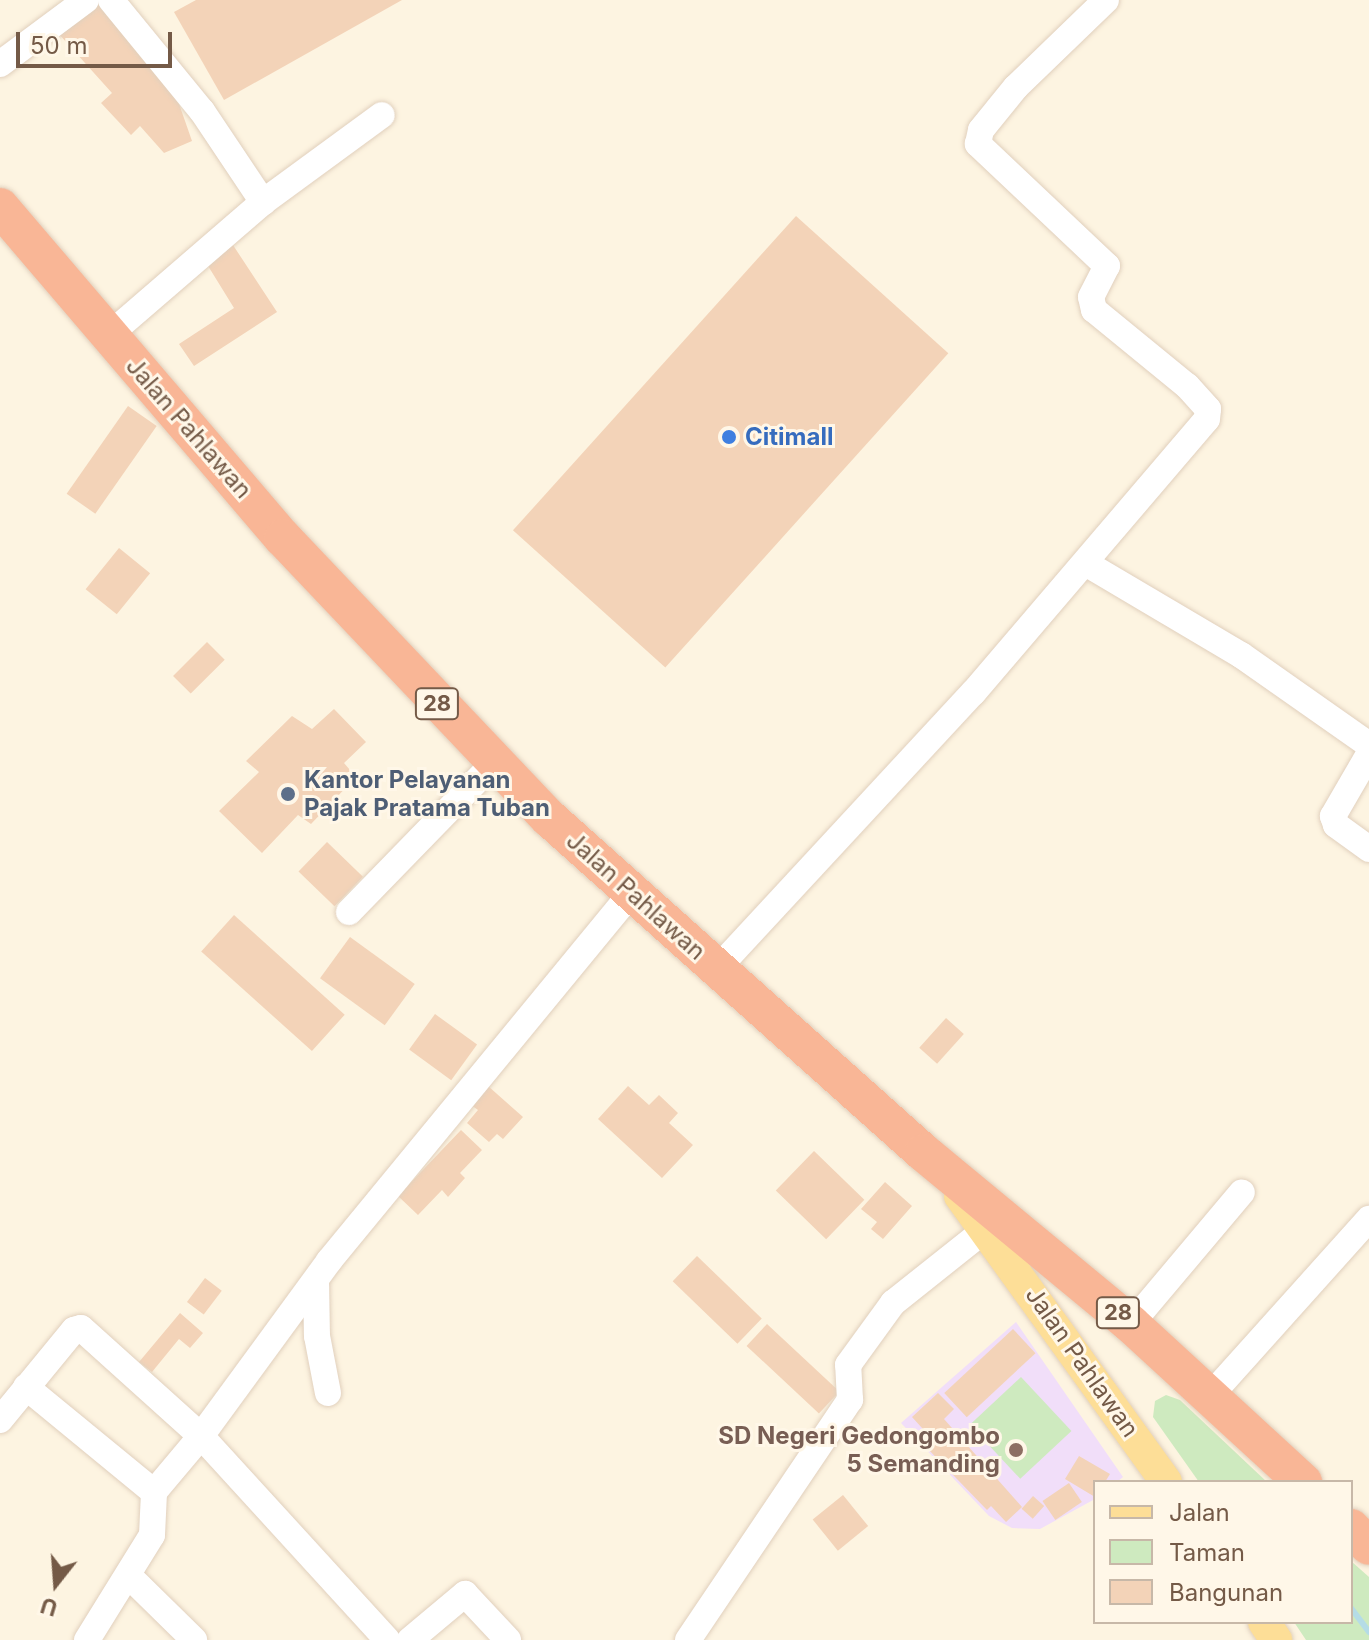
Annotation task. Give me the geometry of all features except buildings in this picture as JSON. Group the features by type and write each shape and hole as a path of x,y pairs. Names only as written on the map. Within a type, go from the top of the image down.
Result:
{"highway":[{"name":"Jalan Pahlawan","path":"0,207 283,538 495,762 631,893 924,1153"},
{"name":"28","path":"924,1153 1131,1324 1301,1480"},
{"path":"1353,1530 1369,1546"}],"main road":[{"name":"Jalan Pahlawan","path":"924,1153 986,1229 1165,1480"}],"street":[{"path":"0,64 86,0"},
{"path":"111,0 202,111 263,202"},
{"path":"717,969 1087,564 1204,424 1208,409 1094,310 1091,297 1107,266 978,144 981,130 1016,87 1106,0"},
{"path":"109,335 263,202 382,115"},
{"path":"1087,564 1241,655 1369,745"},
{"path":"1369,754 1333,818 1369,849"},
{"path":"349,912 495,762"},
{"path":"87,1640 130,1577 152,1535 154,1492 201,1436 316,1281 631,893"},
{"path":"1131,1324 1242,1192"},
{"path":"1210,1396 1369,1219"},
{"path":"688,1640 850,1400 848,1365 893,1303 986,1229"},
{"path":"316,1281 317,1336 328,1393"},
{"path":"0,1420 74,1330 81,1328 201,1436 387,1640"},
{"path":"26,1387 154,1492"},
{"path":"130,1577 194,1640"},
{"path":"410,1640 465,1594 508,1640"}],"shaded area":[{"name":"SD Negeri Gedongombo 5 Semanding","path":"1016,1322 1123,1477 1119,1480 1093,1480 1093,1500 1040,1529 1012,1528 989,1516 901,1423"}],"green space":[{"path":"1021,1377 1071,1431 1020,1479 970,1425"},
{"path":"1166,1395 1180,1400 1265,1480 1198,1480 1153,1417 1155,1401"},
{"path":"1353,1563 1369,1577 1369,1640 1306,1640 1295,1624 1353,1624"}],"waterway":[{"path":"1353,1611 1369,1632"}],"place":[{"name":"Citimall","path":"729,437"},
{"name":"Kantor Pelayanan Pajak Pratama Tuban","path":"288,794"},
{"name":"SD Negeri Gedongombo 5 Semanding","path":"1016,1450"}]}
